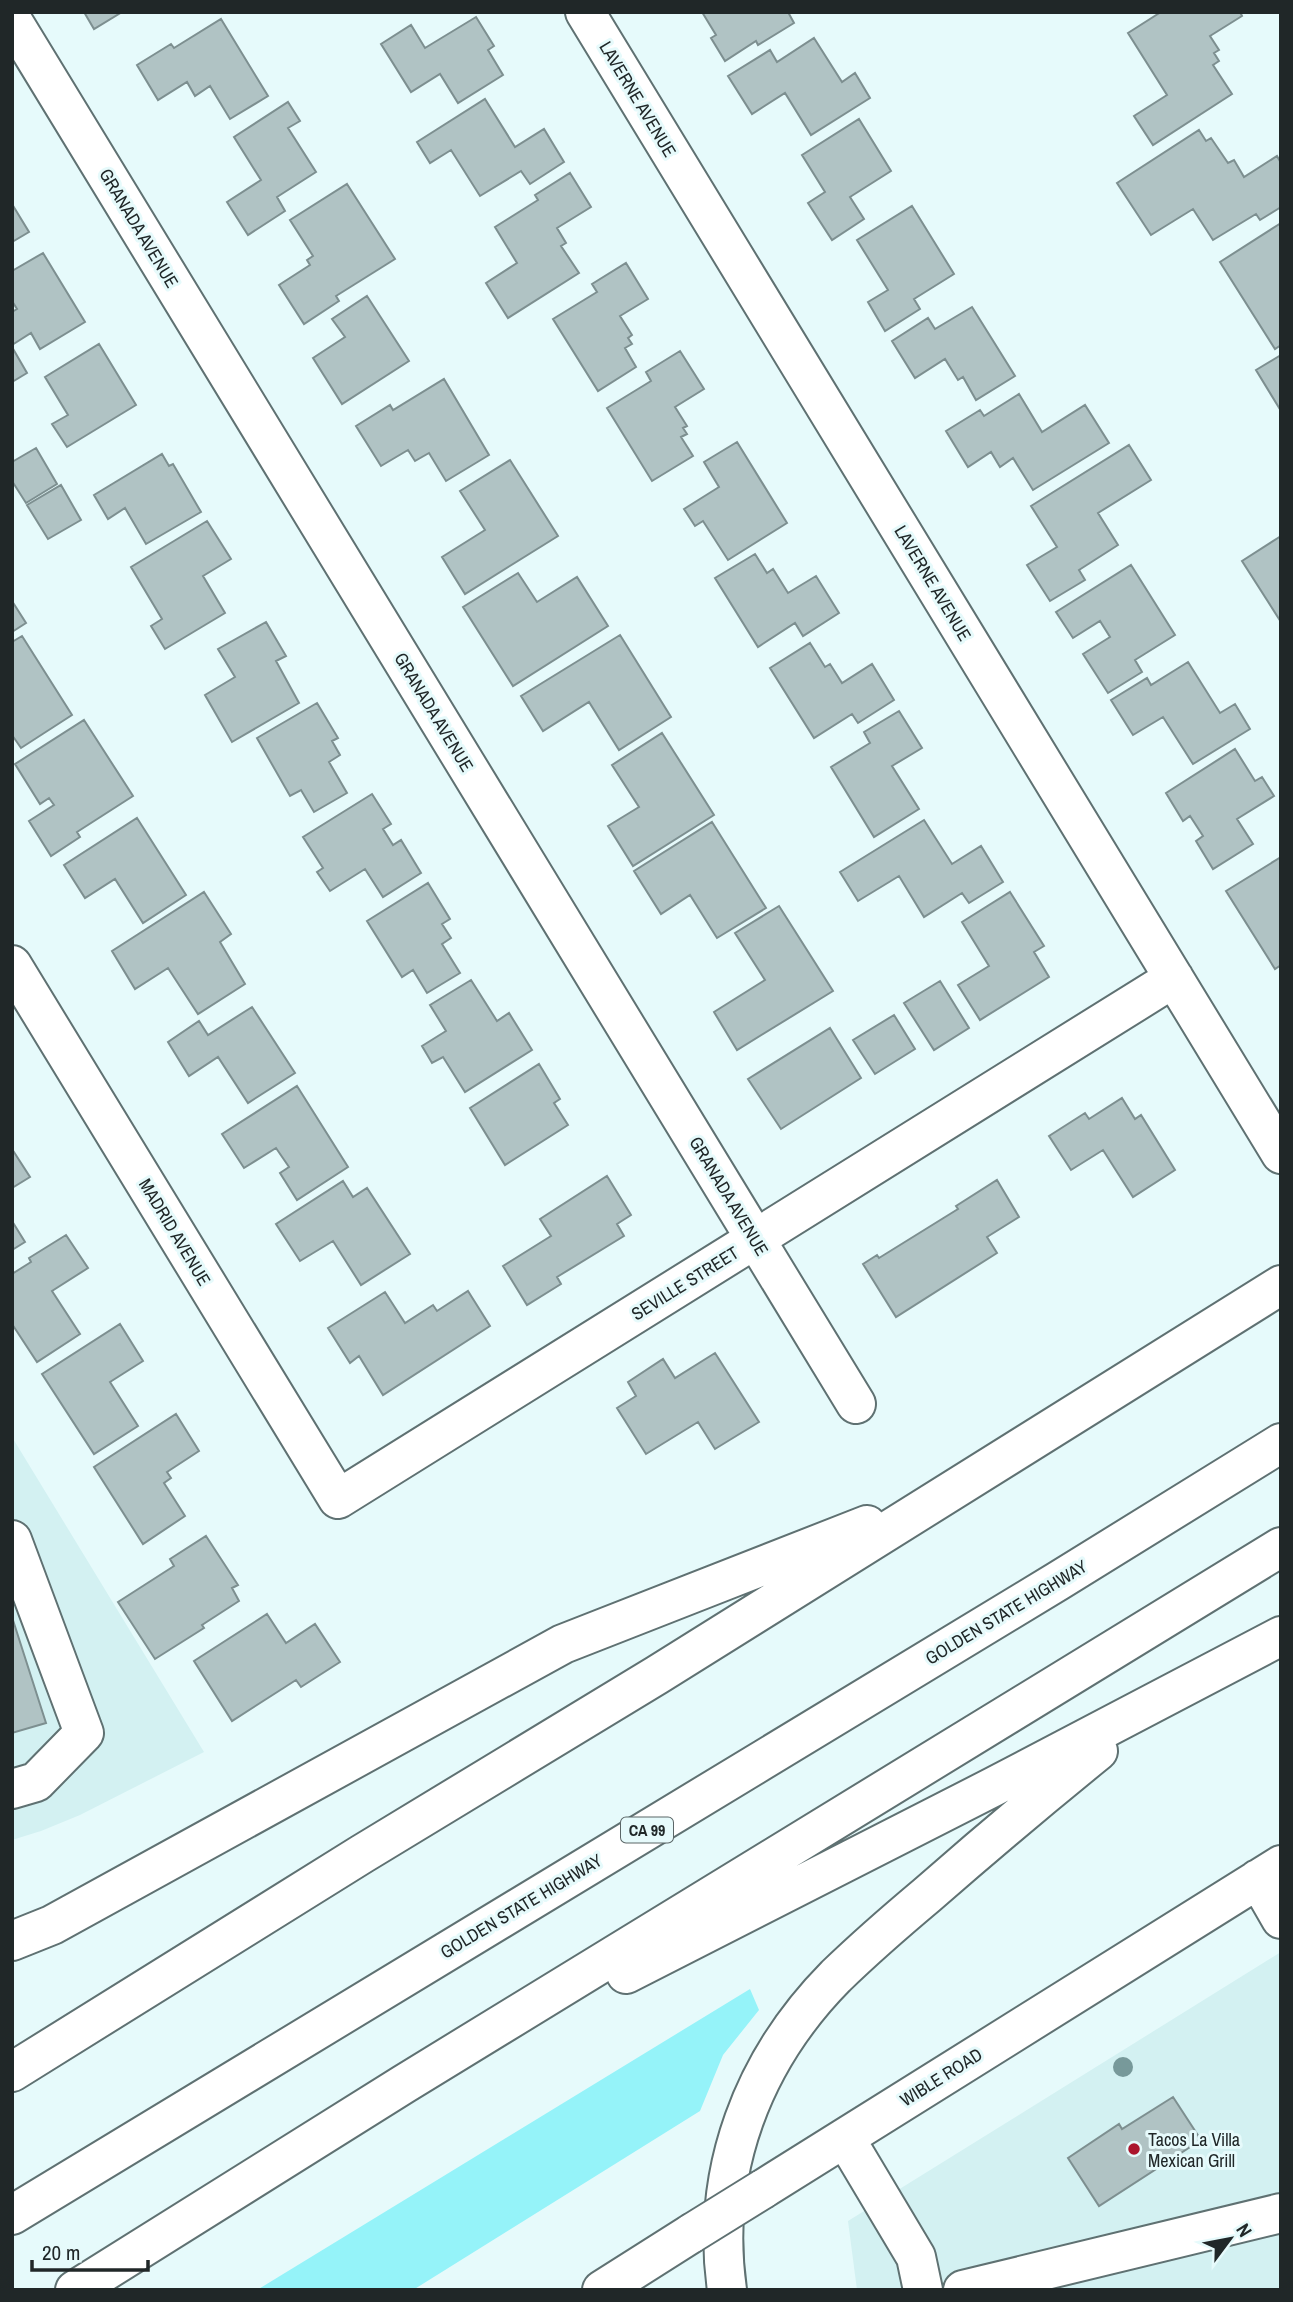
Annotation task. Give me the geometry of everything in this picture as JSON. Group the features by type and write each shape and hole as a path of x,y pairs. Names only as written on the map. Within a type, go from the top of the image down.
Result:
{"main road":[{"name":"LAVERNE AVENUE","path":"585,12 1281,1154"},
{"name":"GRANADA AVENUE","path":"12,20 856,1404"},
{"name":"MADRID AVENUE","path":"12,965 338,1499"},
{"name":"SEVILLE STREET","path":"338,1499 1174,978"},
{"path":"12,2072 1281,1285"},
{"name":"GOLDEN STATE HIGHWAY","path":"12,2215 1281,1443"},
{"path":"12,1941 52,1924 563,1644 660,1608 799,1550 941,1498"},
{"path":"12,1539 85,1733 36,1782 12,1789"},
{"path":"75,2290 404,2084 1281,1547"},
{"path":"404,2084 700,1938 1281,1636"},
{"path":"727,2290 722,2225 726,2182 734,2147 760,2078 779,2046 835,1978 873,1942 1002,1830 1159,1700"},
{"path":"1270,1872 1281,1919"},
{"name":"WIBLE ROAD","path":"602,2290 1270,1872"},
{"path":"845,2138 916,2257 923,2290"},
{"path":"963,2290 1281,2213"}],"shaded area":[{"path":"12,1437 204,1752 80,1815 12,1840"},
{"path":"1281,1952 1281,2290 857,2290 848,2221"},
{"path":"750,1989 759,2010 723,2055 700,2111 413,2290 257,2290"}],"building":[{"path":"84,12 122,12 94,29"},
{"path":"702,12 788,12 794,23 758,45 756,41 725,61 711,38 716,35"},
{"path":"1161,12 1240,12 1242,16 1210,36 1219,50 1214,53 1219,61 1213,65 1232,94 1153,145 1134,116 1167,95 1128,33"},
{"path":"476,17 494,46 488,50 503,75 458,103 440,74 411,92 381,44 411,25 425,48"},
{"path":"221,19 268,96 230,119 210,86 195,96 187,82 158,100 137,65 171,44 174,48"},
{"path":"814,38 842,82 855,73 870,98 811,135 785,93 752,114 728,76 770,50 777,62"},
{"path":"485,99 515,147 544,129 564,162 530,184 521,171 480,196 451,150 430,163 417,142"},
{"path":"288,102 300,121 288,128 316,172 277,197 285,211 248,235 227,202 261,180 234,137"},
{"path":"859,119 891,171 850,197 864,219 832,240 808,203 825,192 802,155"},
{"path":"1199,130 1206,141 1211,138 1228,163 1234,160 1244,177 1277,156 1281,163 1281,207 1260,220 1256,214 1213,240 1193,209 1151,235 1117,183"},
{"path":"570,173 591,207 557,228 566,243 561,246 579,273 508,318 486,283 517,263 495,227 538,200 535,195"},
{"path":"347,184 395,259 336,296 339,301 304,324 279,285 310,265 307,260 313,256 290,220"},
{"path":"12,204 29,232 12,242"},
{"path":"912,206 954,274 914,299 920,309 885,331 868,302 888,290 857,240"},
{"path":"1281,223 1281,345 1275,349 1220,262"},
{"path":"43,253 85,322 40,349 31,333 12,345 12,312 17,309 12,301 12,271"},
{"path":"626,263 648,299 620,316 632,335 628,338 632,344 625,348 636,367 598,391 553,319 597,292 592,284"},
{"path":"367,296 409,361 342,404 313,358 345,337 332,319"},
{"path":"972,307 1015,376 976,400 963,377 958,380 945,359 915,378 892,341 928,318 935,329"},
{"path":"99,344 136,405 67,447 52,424 68,415 45,377"},
{"path":"12,347 27,373 12,382"},
{"path":"680,351 704,389 675,407 687,426 683,428 687,434 681,437 693,456 652,481 607,408 651,381 646,372"},
{"path":"1281,355 1281,411 1256,370"},
{"path":"444,379 489,455 446,481 429,453 415,461 408,450 381,466 356,426 390,405 393,410"},
{"path":"1019,394 1042,432 1085,405 1109,443 1033,490 1013,458 1000,467 991,452 968,467 946,431 980,410 984,416"},
{"path":"737,442 787,523 728,560 703,521 695,526 684,509 719,487 704,462"},
{"path":"1129,445 1151,480 1098,513 1118,545 1079,570 1085,580 1050,601 1027,565 1057,547 1031,506"},
{"path":"36,448 57,484 26,503 12,481 12,462"},
{"path":"162,454 169,466 173,464 201,512 146,544 125,508 108,519 94,495"},
{"path":"510,460 558,536 465,594 442,557 485,530 460,491"},
{"path":"61,485 81,520 48,539 27,505"},
{"path":"207,521 231,559 203,576 225,613 165,649 151,626 162,619 131,567"},
{"path":"1281,536 1281,622 1242,561"},
{"path":"755,554 767,573 773,569 788,593 816,576 839,613 803,636 795,623 758,647 715,578"},
{"path":"1131,565 1175,635 1135,660 1142,672 1108,693 1083,654 1110,637 1100,621 1073,638 1056,612"},
{"path":"518,573 537,602 577,577 608,626 513,686 463,607"},
{"path":"12,601 26,623 12,632"},
{"path":"266,622 286,656 276,661 299,703 232,742 205,695 235,677 218,649"},
{"path":"620,635 671,717 619,750 589,702 543,731 521,696"},
{"path":"22,636 72,715 21,748 12,735 12,642"},
{"path":"810,643 825,667 830,664 842,683 872,664 894,700 858,723 852,714 814,738 770,668"},
{"path":"1188,662 1220,713 1235,704 1250,729 1193,764 1163,717 1133,735 1111,700 1147,678 1151,685"},
{"path":"317,703 338,738 332,741 340,755 329,762 347,793 314,812 301,790 290,796 257,738"},
{"path":"899,711 922,748 892,766 919,809 874,837 831,767 870,743 864,732"},
{"path":"84,720 133,796 77,832 80,837 51,856 29,821 54,805 49,798 40,804 15,764"},
{"path":"662,733 714,815 633,866 608,826 639,807 612,765"},
{"path":"1235,749 1255,781 1262,777 1274,796 1237,819 1253,844 1213,869 1196,841 1203,836 1190,816 1183,821 1166,793"},
{"path":"372,794 391,824 383,829 393,845 401,840 421,873 383,897 365,869 330,891 317,872 323,868 303,837"},
{"path":"137,818 186,895 143,923 115,879 85,898 64,865"},
{"path":"924,820 952,864 981,846 1003,882 969,903 962,893 924,917 899,876 858,901 840,872"},
{"path":"712,822 766,908 717,938 690,895 661,914 634,871"},
{"path":"1281,857 1281,965 1275,969 1226,891"},
{"path":"428,883 450,919 442,924 451,938 442,944 460,973 427,993 413,970 402,977 367,921"},
{"path":"204,892 231,934 220,942 245,984 198,1014 168,968 135,989 112,951"},
{"path":"1010,892 1044,946 1034,952 1049,977 980,1020 958,985 989,966 962,922"},
{"path":"779,906 833,991 737,1050 714,1012 765,980 735,933"},
{"path":"471,980 497,1021 509,1013 532,1050 465,1092 443,1057 432,1063 422,1046 446,1031 430,1005"},
{"path":"940,981 969,1028 934,1050 904,1003"},
{"path":"252,1007 295,1073 248,1103 218,1057 189,1076 168,1042 199,1021 208,1035"},
{"path":"894,1015 915,1049 875,1074 853,1040"},
{"path":"830,1028 861,1078 781,1129 748,1079"},
{"path":"539,1064 560,1099 554,1103 568,1125 505,1165 470,1108"},
{"path":"297,1086 348,1167 297,1200 280,1173 289,1167 276,1148 244,1168 222,1134"},
{"path":"1122,1098 1135,1119 1141,1115 1175,1170 1133,1197 1103,1150 1071,1170 1049,1136 1085,1113 1089,1119"},
{"path":"12,1149 30,1177 12,1188"},
{"path":"607,1176 631,1215 617,1224 624,1236 557,1277 561,1284 527,1305 503,1266 551,1236 540,1219"},
{"path":"997,1180 1019,1217 987,1237 997,1253 896,1317 863,1264 877,1255 879,1258 958,1209 956,1206"},
{"path":"343,1181 353,1197 367,1188 410,1254 361,1285 333,1241 300,1261 276,1224"},
{"path":"12,1221 25,1242 12,1250"},
{"path":"66,1235 88,1268 52,1291 80,1334 37,1362 12,1324 12,1274 31,1262 29,1258"},
{"path":"468,1291 490,1326 383,1395 359,1356 350,1363 328,1328 385,1292 405,1323 433,1305 437,1311"},
{"path":"120,1324 143,1361 110,1382 138,1426 94,1454 42,1374"},
{"path":"715,1353 759,1422 715,1449 698,1422 646,1454 617,1408 636,1396 628,1382 663,1359 675,1378"},
{"path":"176,1414 199,1451 167,1472 171,1478 164,1483 185,1516 143,1544 94,1467"},
{"path":"206,1536 238,1585 232,1588 239,1601 202,1625 204,1628 155,1659 118,1602 174,1566 170,1559"},
{"path":"267,1614 286,1643 315,1624 340,1662 301,1687 296,1680 232,1721 194,1661"},
{"path":"12,1617 46,1723 12,1733"},
{"name":"Tacos La Villa Mexican Grill","path":"1173,2097 1201,2140 1099,2206 1068,2158 1119,2124 1122,2129"}],"place":[{"name":"Tacos La Villa Mexican Grill","path":"1134,2149"}]}
